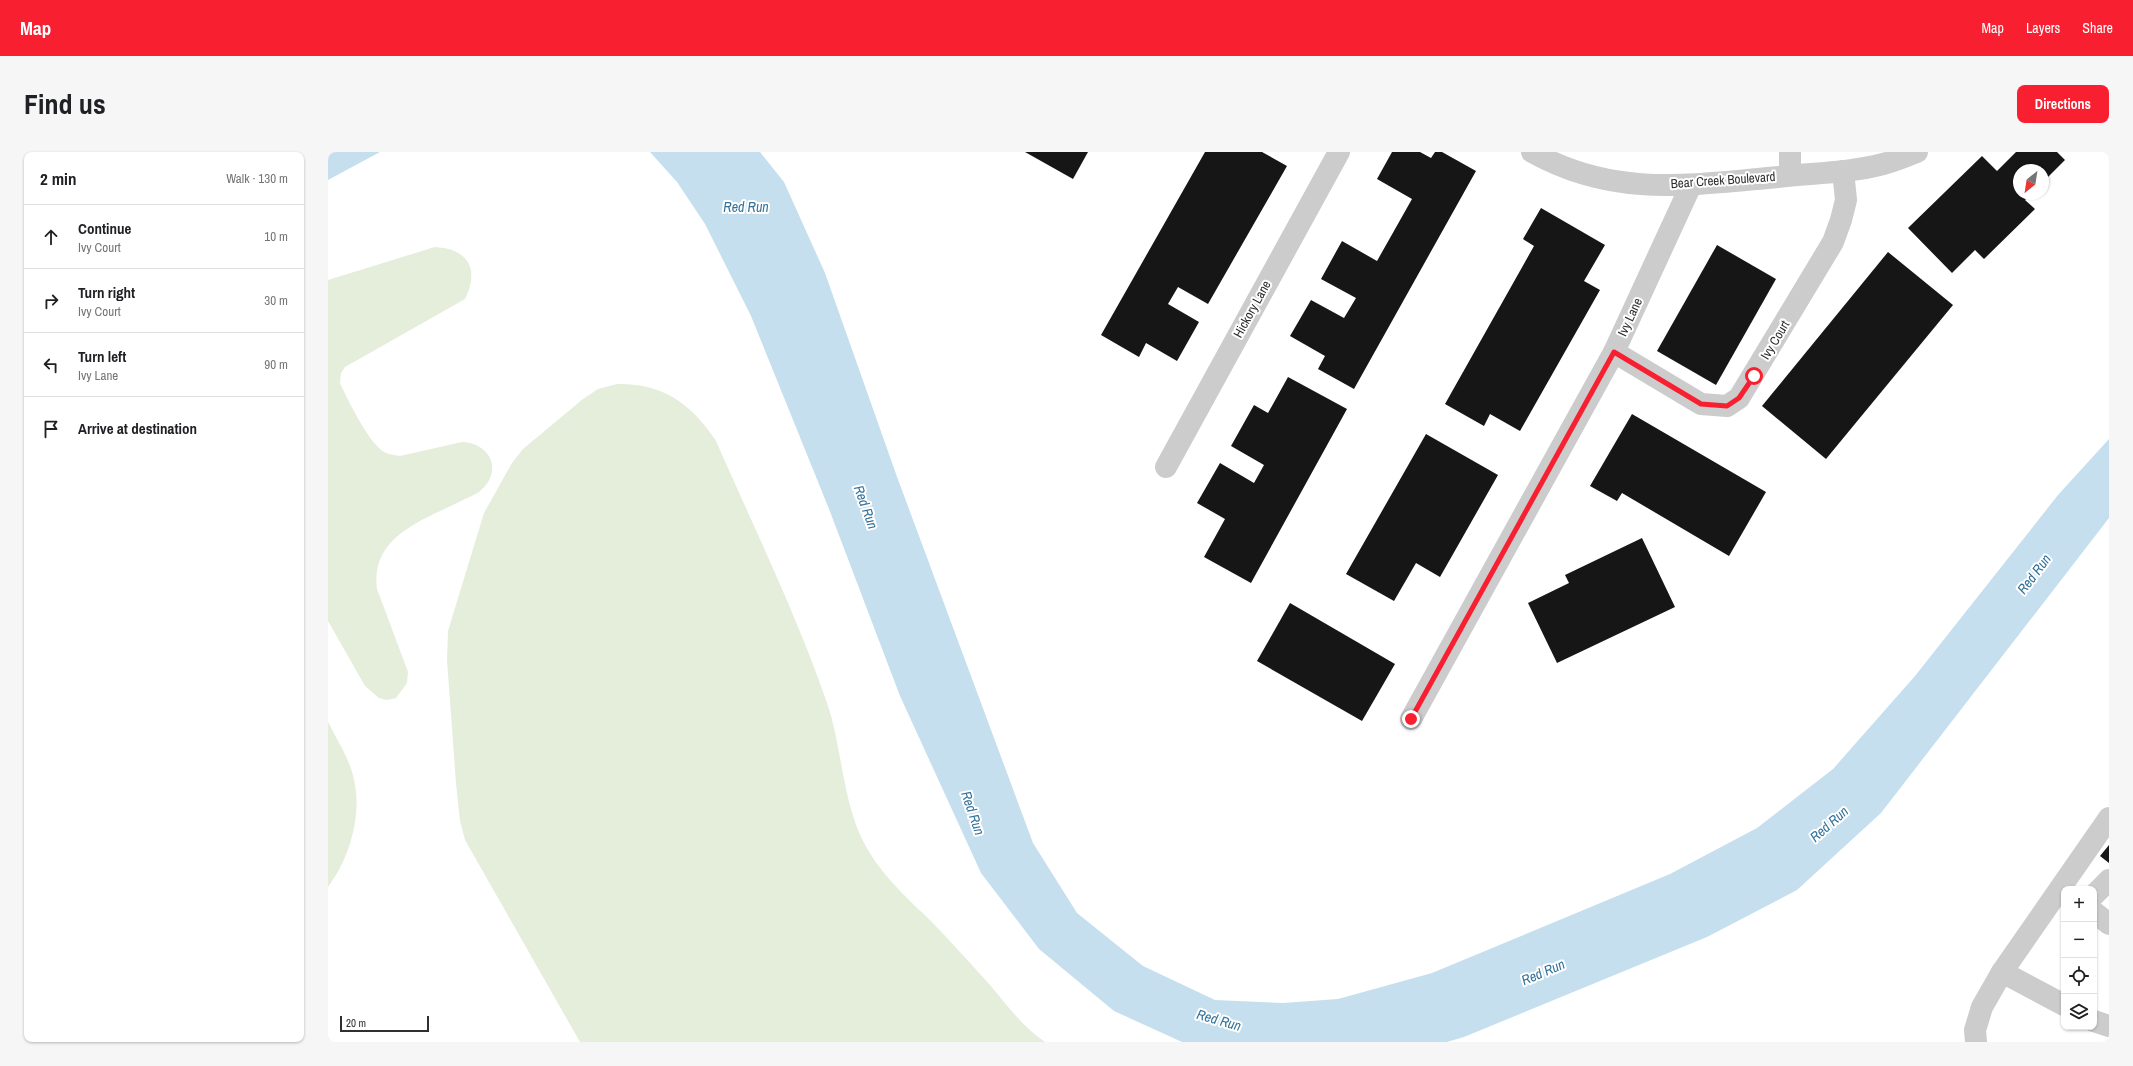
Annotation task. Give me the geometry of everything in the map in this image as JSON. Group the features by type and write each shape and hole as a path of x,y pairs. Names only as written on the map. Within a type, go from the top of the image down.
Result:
{"street":[{"name":"Hickory Lane","path":"1166,467 1339,152"},
{"name":"Bear Creek Boulevard","path":"1532,152 1551,162 1594,178 1629,184 1691,185 1843,171 1883,164 1917,152"},
{"path":"1790,152 1790,175"},
{"name":"Ivy Court","path":"1614,352 1701,404 1727,406 1739,398 1833,242 1846,200 1843,171"},
{"name":"Ivy Lane","path":"1411,719 1614,352 1691,185"},
{"path":"2063,886 2109,818"},
{"path":"2097,892 2109,880"},
{"path":"1976,1042 1975,1030 1982,1007 2002,972 2061,889"},
{"path":"2097,914 2109,924"},
{"path":"2002,972 2061,1003"},
{"path":"2097,1022 2109,1026"}],"green space":[{"path":"435,247 456,252 463,256 468,262 471,270 471,278 465,299 345,367 341,373 340,383 352,408 363,428 382,451 400,456 462,442 480,447 487,453 491,460 491,476 487,484 479,492 428,517 400,534 389,544 381,557 377,571 377,589 408,672 407,683 396,698 387,700 379,698 365,686 328,621 328,280"},
{"path":"617,384 648,387 674,398 686,406 696,416 716,441 788,603 815,669 832,720 850,806 862,839 876,862 893,884 932,922 988,983 1018,1019 1045,1042 580,1042 465,840 460,821 456,783 447,660 448,631 484,513 512,463 523,449 583,399 598,389"},
{"path":"328,722 350,766 357,801 356,817 349,847 343,862 328,887"}],"water":[{"path":"328,152 380,152 328,180"},
{"name":"Red Run","path":"650,152 760,152 784,182 825,273 896,474 1033,843 1077,913 1143,966 1215,1000 1283,1003 1338,999 1432,973 1670,874 1757,828 1833,769 1915,676 2058,495 2109,439 2109,518 1881,813 1797,890 1707,937 1464,1037 1447,1042 1182,1042 1114,1011 1039,949 981,873 900,696 829,509 751,316 705,224 677,182"}],"building":[{"path":"1025,152 1088,152 1073,179"},
{"path":"1205,152 1262,152 1287,166 1208,304 1178,287 1168,304 1199,322 1177,361 1146,343 1139,357 1101,335"},
{"path":"1392,152 1420,152 1431,158 1435,152 1442,152 1476,171 1354,389 1318,369 1325,356 1290,336 1311,300 1344,318 1356,298 1321,279 1342,241 1377,261 1412,199 1377,179"},
{"path":"2016,152 2057,152 2065,160 2049,176 2049,164 2013,164 2013,200 2025,200 2035,209 1984,259 1975,250 1952,273 1908,228 1982,156 1997,171"},
{"path":"1541,208 1605,245 1584,281 1600,290 1520,431 1490,414 1484,426 1445,404 1534,246 1523,239"},
{"path":"1717,245 1776,279 1716,385 1657,351"},
{"path":"1888,252 1953,305 1826,459 1762,406"},
{"path":"1288,377 1347,409 1251,583 1204,557 1225,519 1197,503 1220,463 1254,483 1264,465 1231,446 1254,405 1268,413"},
{"path":"1632,414 1766,492 1729,556 1622,493 1617,501 1590,486"},
{"path":"1426,434 1498,475 1440,577 1416,563 1394,601 1346,574"},
{"path":"1642,538 1675,607 1557,663 1528,603 1569,583 1565,575"},
{"path":"1290,603 1395,664 1362,721 1257,661"},
{"path":"2109,845 2109,863 2100,856"}],"route":[{"path":"1411,719 1614,352 1701,404 1727,406 1739,398 1754,376"}]}
